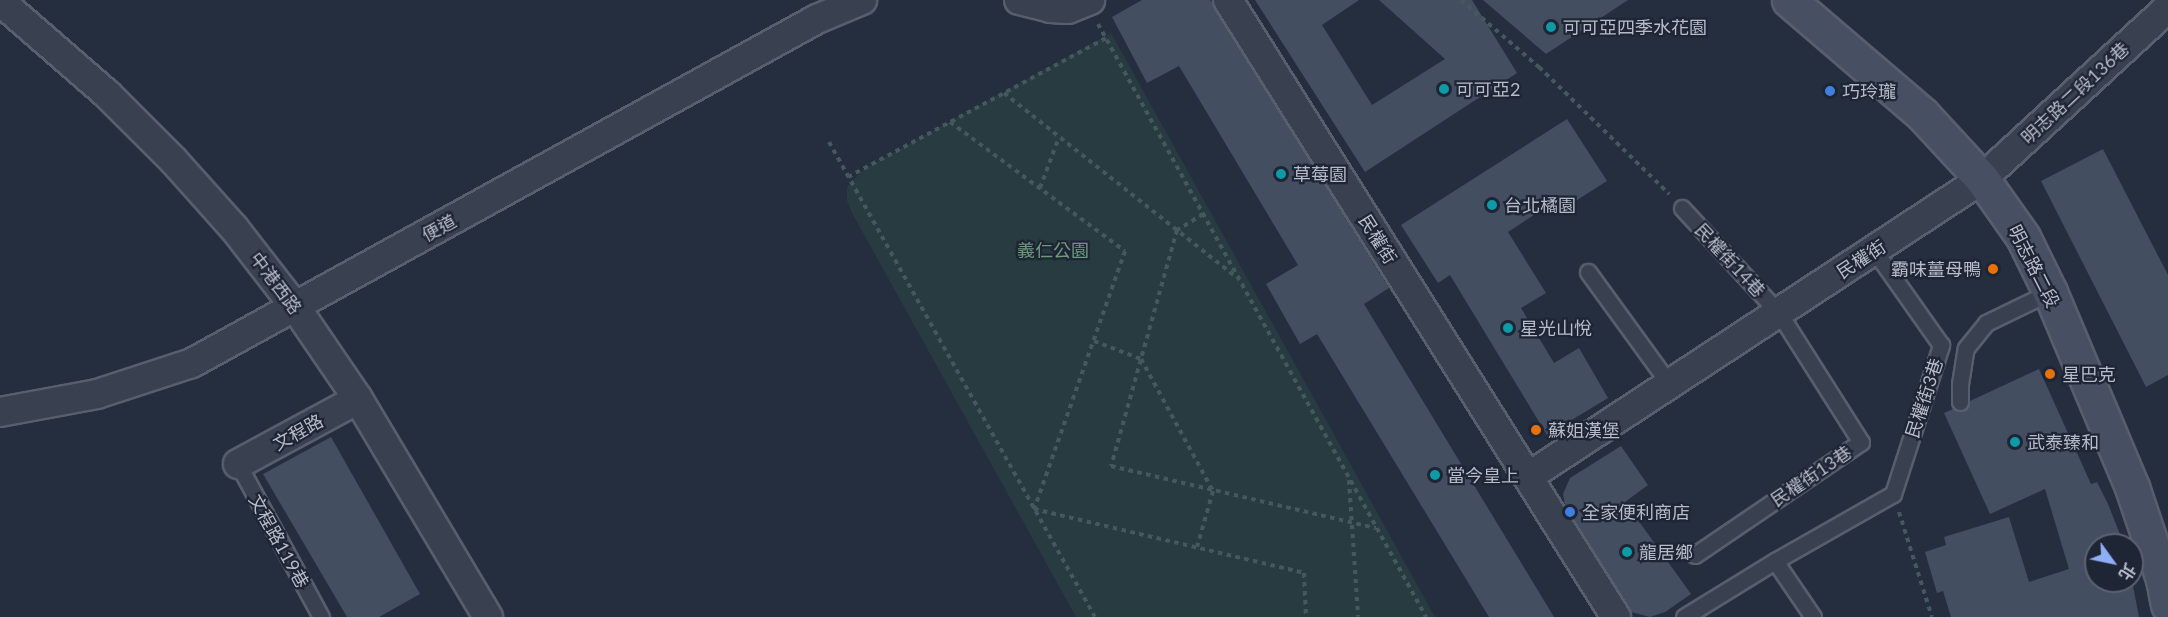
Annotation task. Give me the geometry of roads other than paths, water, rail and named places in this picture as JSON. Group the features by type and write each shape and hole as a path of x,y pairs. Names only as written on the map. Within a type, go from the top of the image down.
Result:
{"main road":[{"name":"明志路二段","path":"1789,0 1922,114 1982,179 2023,237 2050,292 2132,487 2163,579 2168,605"}],"street":[{"name":"便道","path":"0,412 97,394 144,381 192,363 296,308 817,19 862,0"},
{"path":"1019,0 1050,8 1068,9 1088,1"},
{"name":"民權街","path":"1228,0 1616,617"},
{"name":"中港西路","path":"0,1 107,94 174,161 234,228 296,308 358,399 488,617"},
{"name":"明志路二段136巷","path":"1982,179 2168,8"},
{"name":"民權街","path":"1528,477 1982,179"},
{"name":"文程路","path":"238,464 358,399"}],"lane":[{"name":"民權街14巷","path":"1682,208 1779,313"},
{"name":"民權街3巷","path":"1776,561 1893,494 1941,345 1874,250"},
{"path":"1588,272 1670,385"},
{"path":"1960,402 1960,384 1966,348 1986,323 2050,292"},
{"name":"民權街13巷","path":"1695,555 1861,442 1779,313"},
{"name":"文程路119巷","path":"238,464 321,617"},
{"path":"1684,617 1776,561 1813,617"}],"place":[{"name":"可可亞四季水花園","path":"1551,27"},
{"name":"可可亞2","path":"1444,89"},
{"name":"巧玲瓏","path":"1830,91"},
{"name":"草莓園","path":"1281,174"},
{"name":"台北橘園","path":"1492,205"},
{"name":"霸味薑母鴨","path":"1993,269"},
{"name":"星光山悅","path":"1508,328"},
{"name":"星巴克","path":"2050,374"},
{"name":"蘇姐漢堡","path":"1536,430"},
{"name":"武泰臻和","path":"2015,442"},
{"name":"當今皇上","path":"1435,475"},
{"name":"全家便利商店","path":"1570,512"},
{"name":"龍居鄉","path":"1627,552"}],"park label":[{"name":"義仁公園","path":"1053,250"}]}
